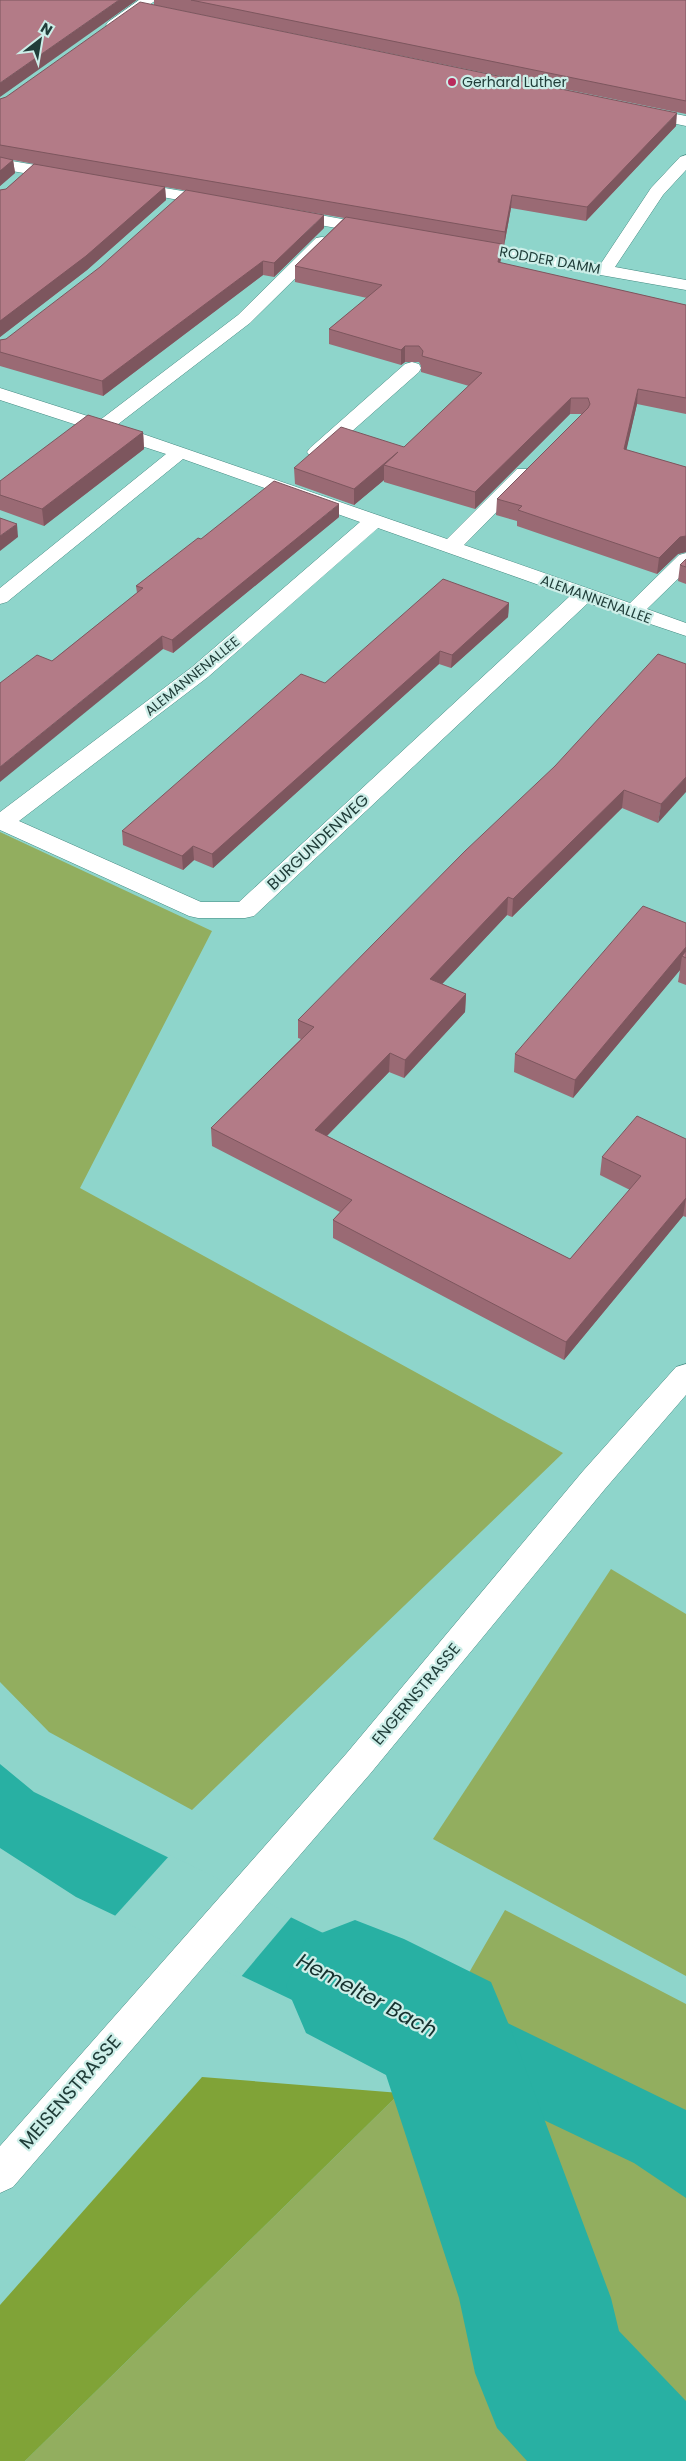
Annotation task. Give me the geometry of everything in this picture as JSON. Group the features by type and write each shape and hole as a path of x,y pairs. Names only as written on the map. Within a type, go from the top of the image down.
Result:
{"street":[{"path":"105,32 147,7"},
{"path":"628,109 686,121"},
{"path":"605,270 657,192 686,160"},
{"path":"0,164 25,175 79,178"},
{"path":"117,184 232,205"},
{"path":"170,209 183,196"},
{"path":"272,212 388,232"},
{"path":"104,426 193,360 244,319 341,224"},
{"name":"RODDER DAMM","path":"445,242 686,284"},
{"path":"278,486 412,368"},
{"name":"ALEMANNENALLEE","path":"0,394 180,452 686,630"},
{"path":"0,598 180,452"},
{"path":"450,547 538,459"},
{"name":"ALEMANNENALLEE","path":"1,822 200,672 375,520"},
{"path":"633,612 686,559"},
{"name":"BURGUNDENWEG","path":"1,822 198,910 245,910 584,595"},
{"name":"ENGERNSTRASSE","path":"141,2010 358,1764 594,1480 686,1375"},
{"name":"MEISENSTRASSE","path":"0,2174 141,2010"}],"green space":[{"path":"0,832 212,931 80,1188 563,1453 192,1810 49,1732 0,1682"},
{"path":"611,1569 686,1614 686,1976 433,1839"},
{"path":"505,1910 686,2004 686,2461 25,2461 400,2093"},
{"path":"202,2077 400,2093 25,2461 0,2461 0,2305"}],"water":[{"path":"0,1764 34,1792 686,2110 686,2198 634,2163 76,1897 0,1848"}],"pier":[{"path":"170,1855 293,1915 240,1978 114,1917"}],"building":[{"path":"0,0 119,0 0,83"},
{"path":"191,0 686,0 686,101"},
{"path":"140,2 677,113 587,207 512,195 505,232 0,145 0,99 6,97"},
{"path":"0,157 13,160 0,171"},
{"path":"34,164 165,187 86,256 0,321 0,190 6,189"},
{"path":"186,190 324,215 274,263 263,261 102,381 0,352 0,340 6,339 100,267"},
{"path":"346,217 502,244 498,262 686,305 686,398 638,389 624,449 686,467 686,536 680,537 659,558 518,510 522,506 497,499 588,408 590,404 588,398 571,398 475,492 384,465 398,452 354,489 294,468 341,427 404,447 482,373 422,356 423,351 419,346 405,346 401,350 329,329 382,285 295,266"},
{"path":"88,415 143,432 42,509 0,495 0,481"},
{"path":"274,481 339,504 172,640 162,636 0,767 0,683 37,655 52,661 143,588 136,586 198,538 201,539"},
{"path":"0,518 17,524 0,536"},
{"path":"686,559 686,567 680,565"},
{"path":"443,579 509,603 452,655 440,651 212,854 193,846 182,856 122,831 301,674 325,683"},
{"path":"658,654 686,664 686,777 661,804 624,790 513,899 508,897 430,979 466,994 405,1060 390,1053 315,1130 570,1259 641,1176 602,1157 637,1116 686,1139 686,1198 566,1342 333,1220 352,1200 211,1128 314,1027 298,1020 465,851 555,766"},
{"path":"643,906 686,923 686,947 575,1080 515,1054"}],"waterway":[{"name":"Hemelter Bach","path":"355,1986 441,2030 535,2298 552,2373 634,2461"}],"place":[{"name":"Gerhard Luther","path":"452,82"}]}
